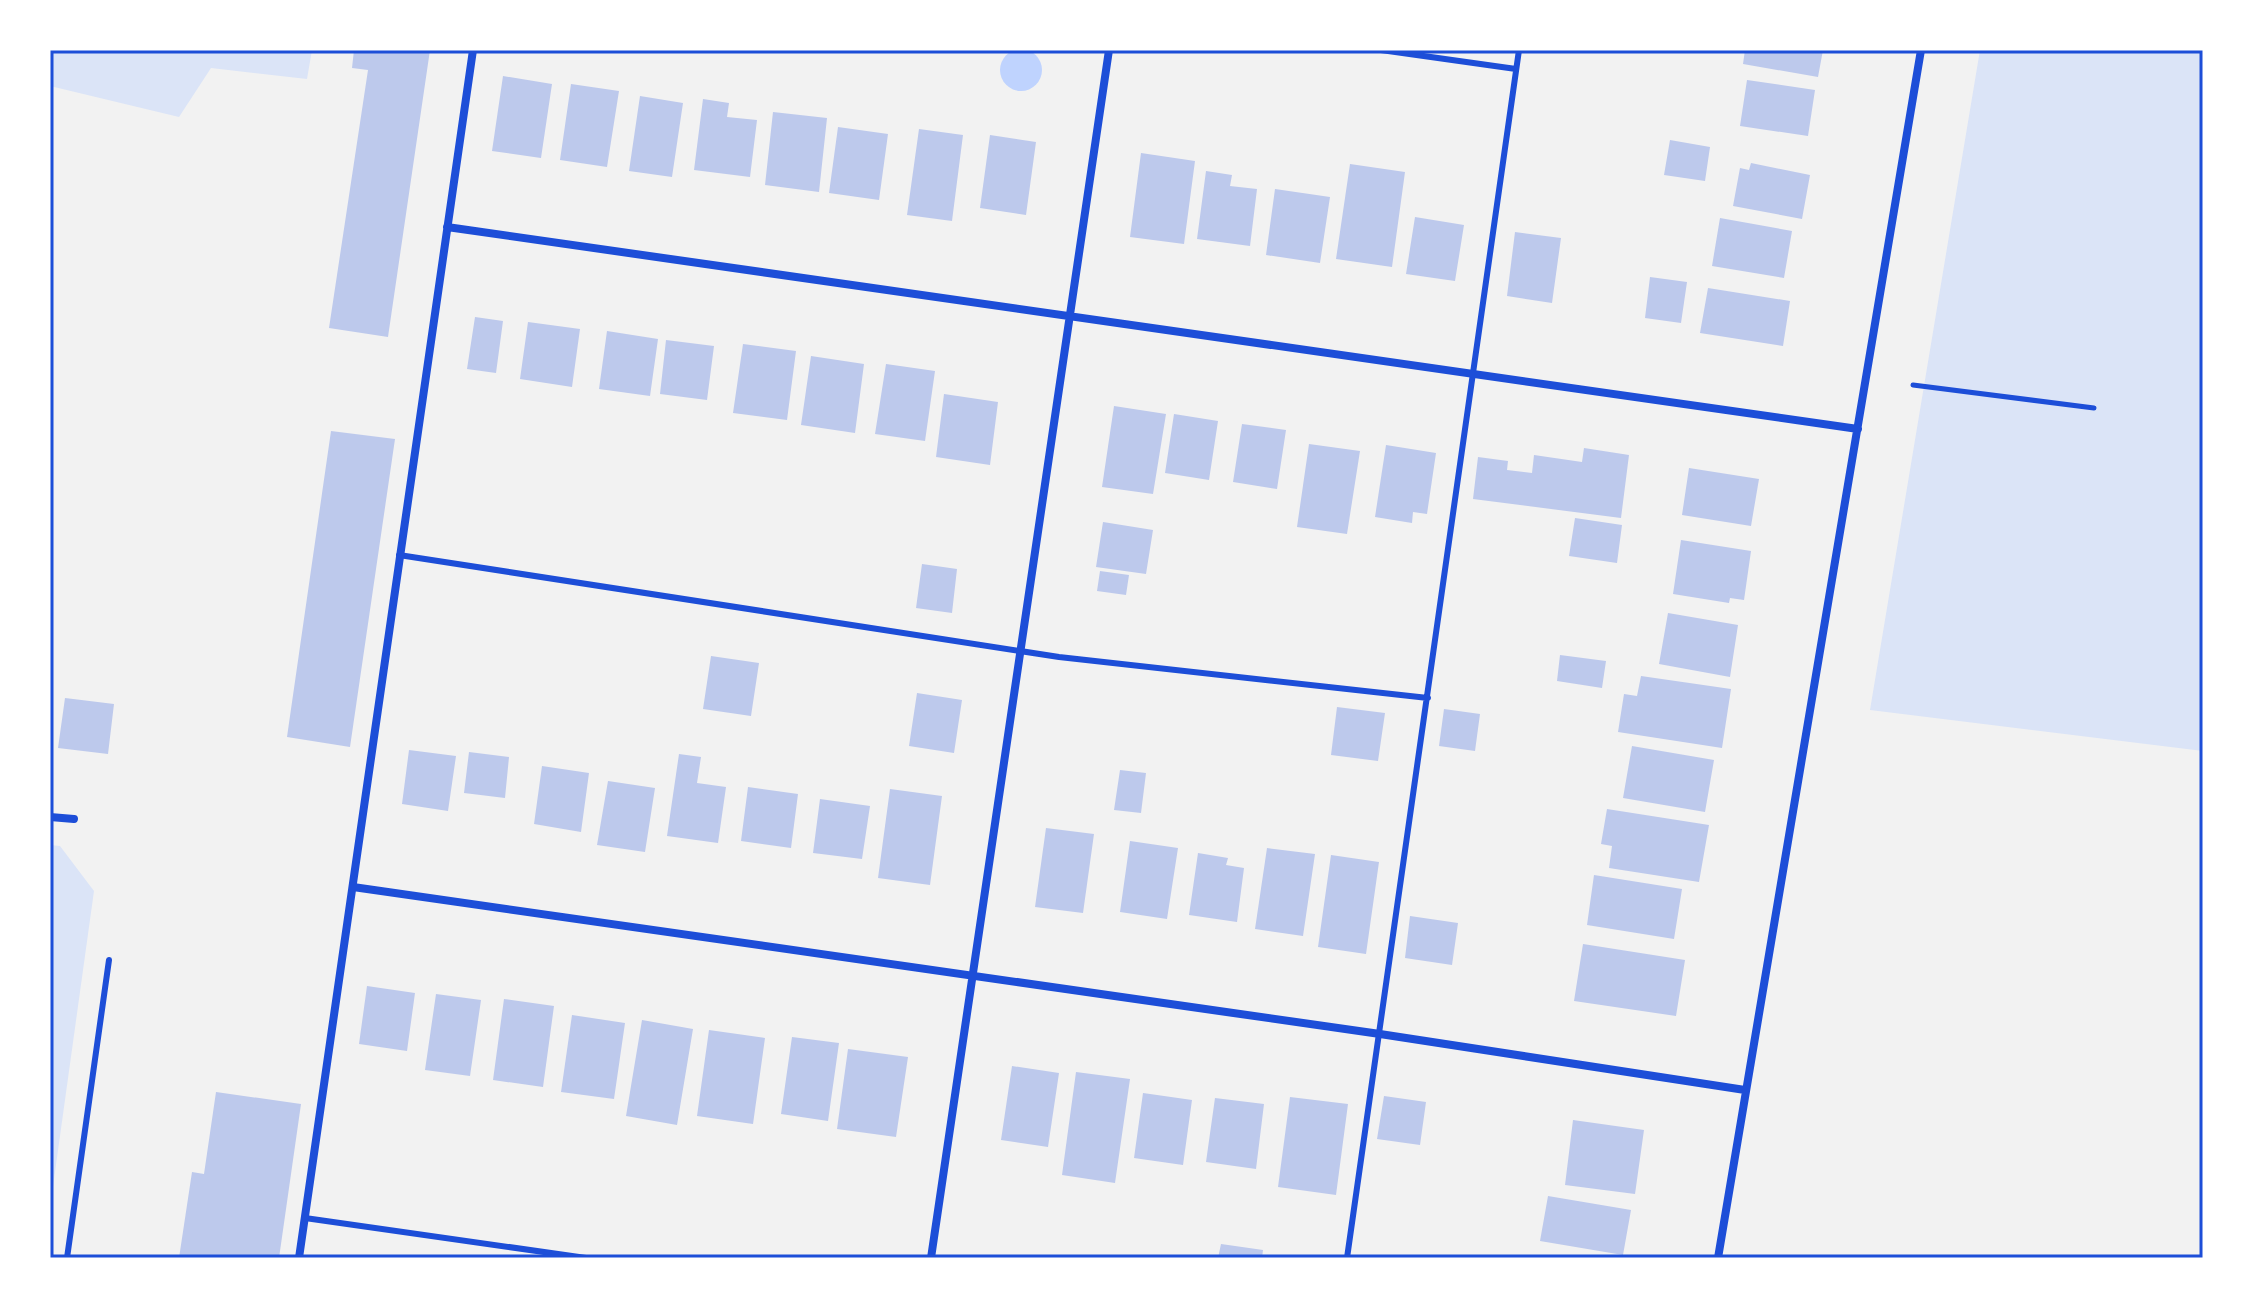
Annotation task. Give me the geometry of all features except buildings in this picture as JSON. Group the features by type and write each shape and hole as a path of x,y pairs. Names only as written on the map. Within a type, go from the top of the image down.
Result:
{"street":[{"path":"299,1258 473,50"},
{"path":"931,1258 1109,50"},
{"path":"1718,1258 1921,50"},
{"path":"447,227 1858,429"},
{"path":"50,817 74,819"},
{"path":"353,887 1380,1034 1745,1090"}],"lane":[{"path":"1381,50 1516,69"},
{"path":"1347,1258 1519,50"},
{"path":"399,555 1059,657 1428,698"},
{"path":"67,1258 109,960"},
{"path":"305,1218 586,1258"}],"path":[{"path":"1913,385 2094,408"}],"shaded area":[{"path":"50,50 312,50 307,79 211,68 179,117 50,86"},
{"path":"1980,50 2203,50 2203,751 1870,710"},
{"path":"50,845 60,846 94,891 50,1208"}],"water":[{"path":"1021,49 1036,55 1042,70 1036,85 1021,91 1006,85 1000,70 1006,55"}]}
